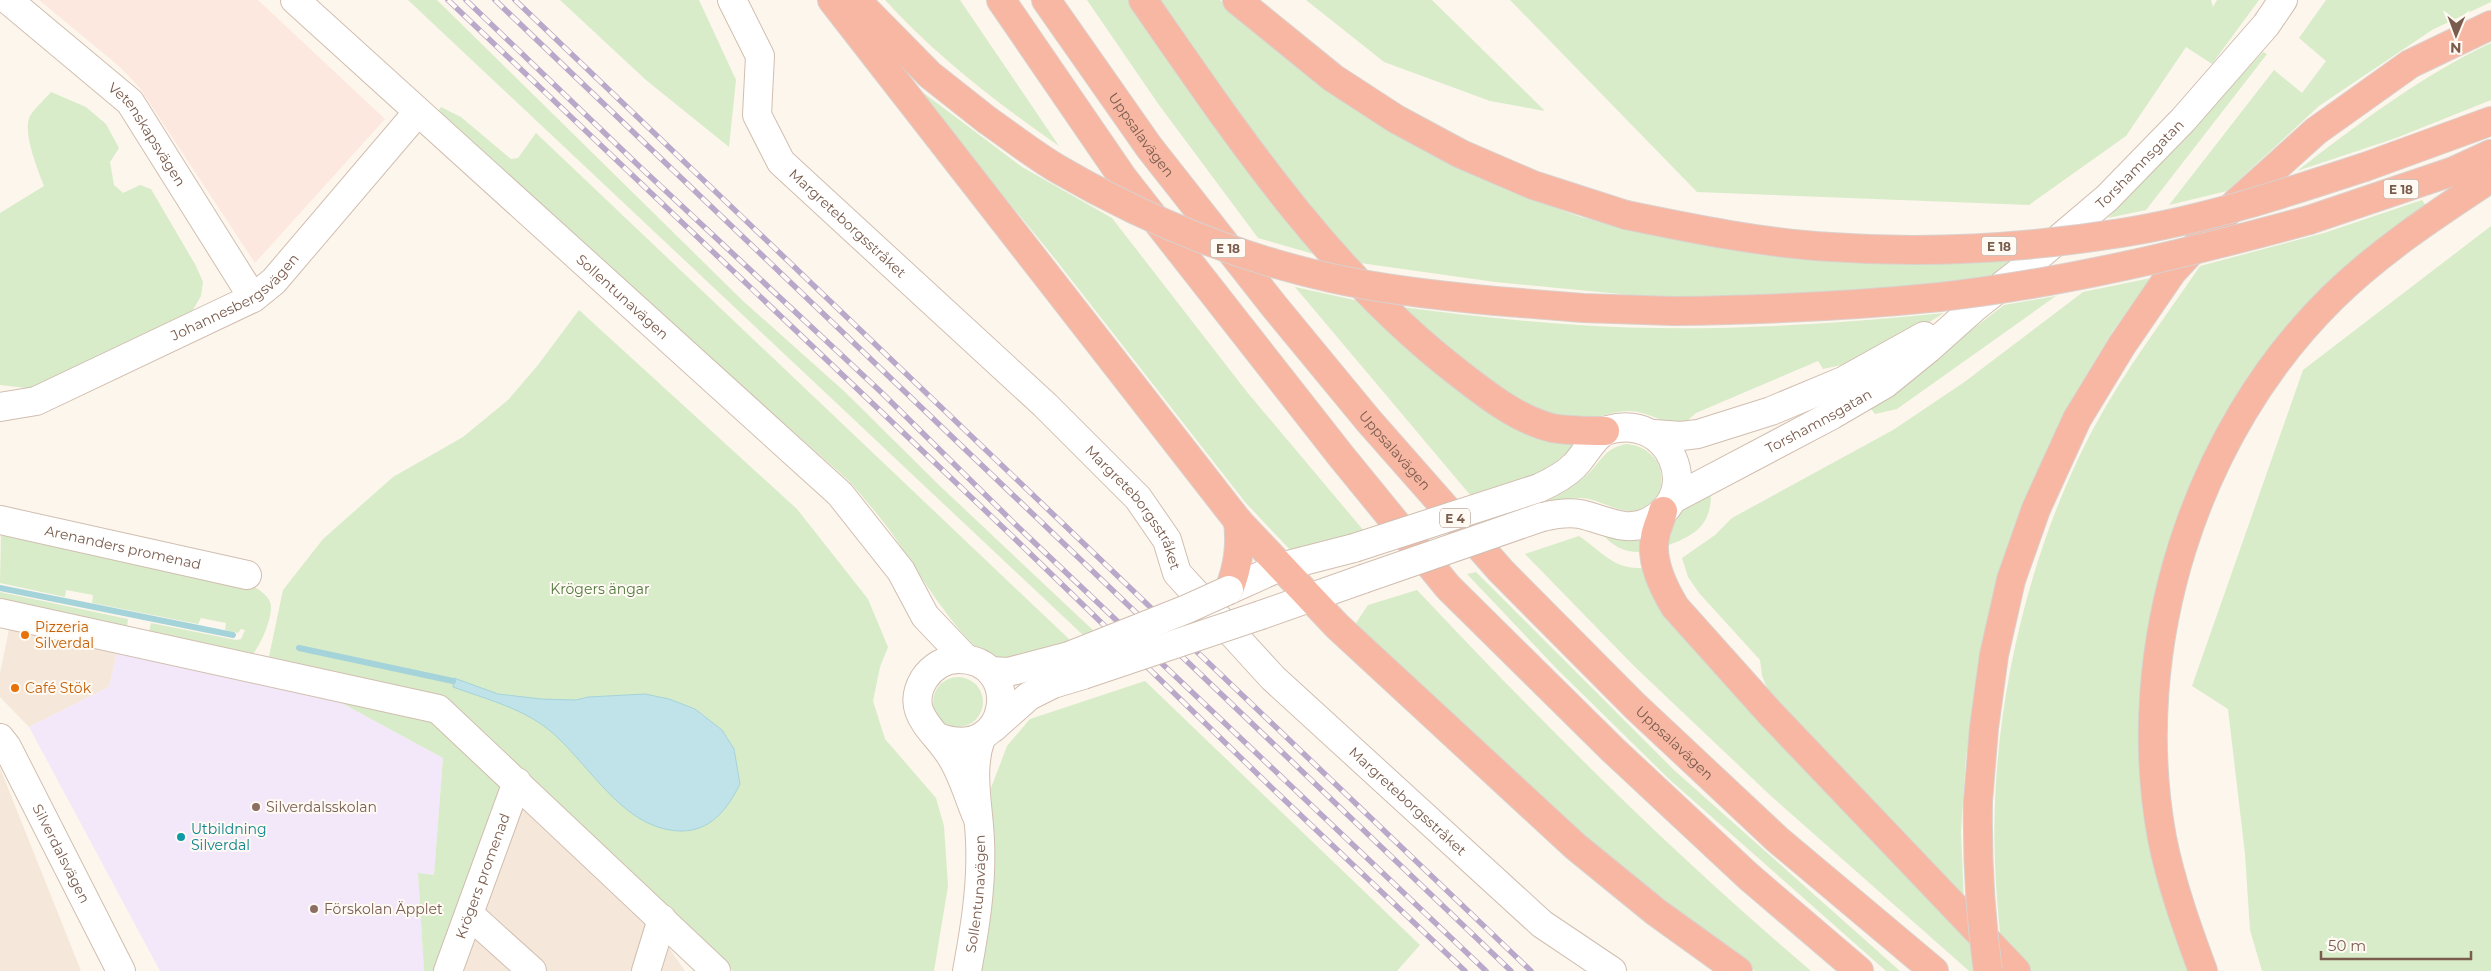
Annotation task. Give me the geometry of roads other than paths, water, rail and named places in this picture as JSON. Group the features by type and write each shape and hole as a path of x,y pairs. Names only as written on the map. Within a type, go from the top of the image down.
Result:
{"highway":[{"path":"832,0 1238,521 1280,567 1309,598 1471,752 1575,846 1656,912 1738,971"},
{"name":"E 18","path":"856,0 930,75 987,120 1057,168 1122,204 1186,234 1264,261 1332,278 1415,293 1496,302 1583,308 1673,311 1770,310 1853,305 1960,294 2107,270 2194,251 2309,220 2454,170 2491,154"},
{"path":"1001,0 1123,178 1340,456 1448,587 1613,750 1734,863 1859,971"},
{"name":"Uppsalavägen","path":"1046,0 1149,147 1274,306 1368,420 1501,571 1635,706 1778,840 1934,971"},
{"path":"1143,0 1247,148 1318,238 1399,324 1430,351 1492,399 1527,418 1552,427 1605,431"},
{"name":"E 18","path":"1237,0 1333,78 1396,118 1461,154 1533,185 1626,215 1731,236 1831,247 1941,250 2039,243 2122,233 2298,190 2491,121"},
{"path":"1988,971 1980,913 1977,856 1978,801 1984,728 1994,655 2011,580 2036,509 2077,419 2122,345 2172,272 2235,204 2316,131 2410,64 2491,26"},
{"path":"2203,971 2182,914 2162,837 2155,768 2154,699 2161,638 2180,553 2199,500 2230,437 2266,378 2295,340 2331,299 2365,268 2411,231 2491,178"},
{"path":"1668,505 1654,538 1655,558 1664,589 1675,607 1770,712 2016,971"},
{"path":"1228,590 1239,561 1241,543 1238,521"}],"street":[{"name":"Vetenskapsvägen","path":"8,0 130,102 253,298"},
{"name":"Sollentunavägen","path":"295,0 840,494 901,572 925,616 997,681 1002,693 1002,706 999,718 986,733 975,758 977,817 980,839 980,880 975,930 967,971"},
{"name":"Margreteborgsstråket","path":"732,0 760,56 757,115 780,162 1045,405 1138,498 1167,540 1177,573 1273,678 1542,924 1612,971"},
{"name":"Torshamnsgatan","path":"1076,666 1260,615 1542,517 1562,513 1580,514 1613,525 1632,526 1650,522 1668,505 1784,442 1884,384 1928,349 1975,307 2022,270 2106,198 2183,120 2266,25 2283,0"},
{"name":"Johannesbergsvägen","path":"1,414 36,401 253,298 274,280 417,112"},
{"name":"Torshamnsgatan","path":"1605,431 1622,428 1638,429 1654,434 1698,434 1772,412 1842,380 1975,307"},
{"path":"938,737 952,742 967,743 986,733 1029,696 1053,684 1076,666 1187,609 1280,567 1354,548 1539,488 1561,478 1576,465 1589,447 1605,431"},
{"path":"1654,434 1674,460 1677,483 1668,505"},
{"name":"Arenanders promenad","path":"0,520 247,575"},
{"path":"0,613 438,709 716,971"},
{"name":"Sollentunavägen","path":"925,616 930,657 928,673 921,685 918,700 920,714 927,728 938,737 953,759 977,817"},
{"path":"928,673 940,664 953,659 1008,672 1076,666"},
{"name":"Silverdalsvägen","path":"0,738 7,747 121,971"},
{"name":"Krögers promenad","path":"448,971 517,782"},
{"path":"470,915 532,971"},
{"path":"646,971 662,919"}],"water":[{"path":"454,678 498,694 541,699 576,700 588,697 645,694 669,699 695,709 722,730 734,749 740,784 723,811 700,828 679,831 658,827 639,818 622,805 560,740 544,726 512,708 453,687"}],"waterway":[{"path":"0,588 233,635"},
{"path":"299,648 453,681"}],"railway":[{"path":"448,0 1012,536 1273,789 1465,971"},
{"path":"466,0 639,166 881,392 1018,527 1486,971"},
{"path":"495,0 1511,971"},
{"path":"515,0 1531,971"}],"place":[{"name":"Pizzeria Silverdal","path":"25,635"},
{"name":"Café Stök","path":"15,688"},
{"name":"Silverdalsskolan","path":"256,807"},
{"name":"Utbildning Silverdal","path":"181,837"},
{"name":"Förskolan Äpplet","path":"314,909"}],"park label":[{"name":"Krögers ängar","path":"600,589"}]}
